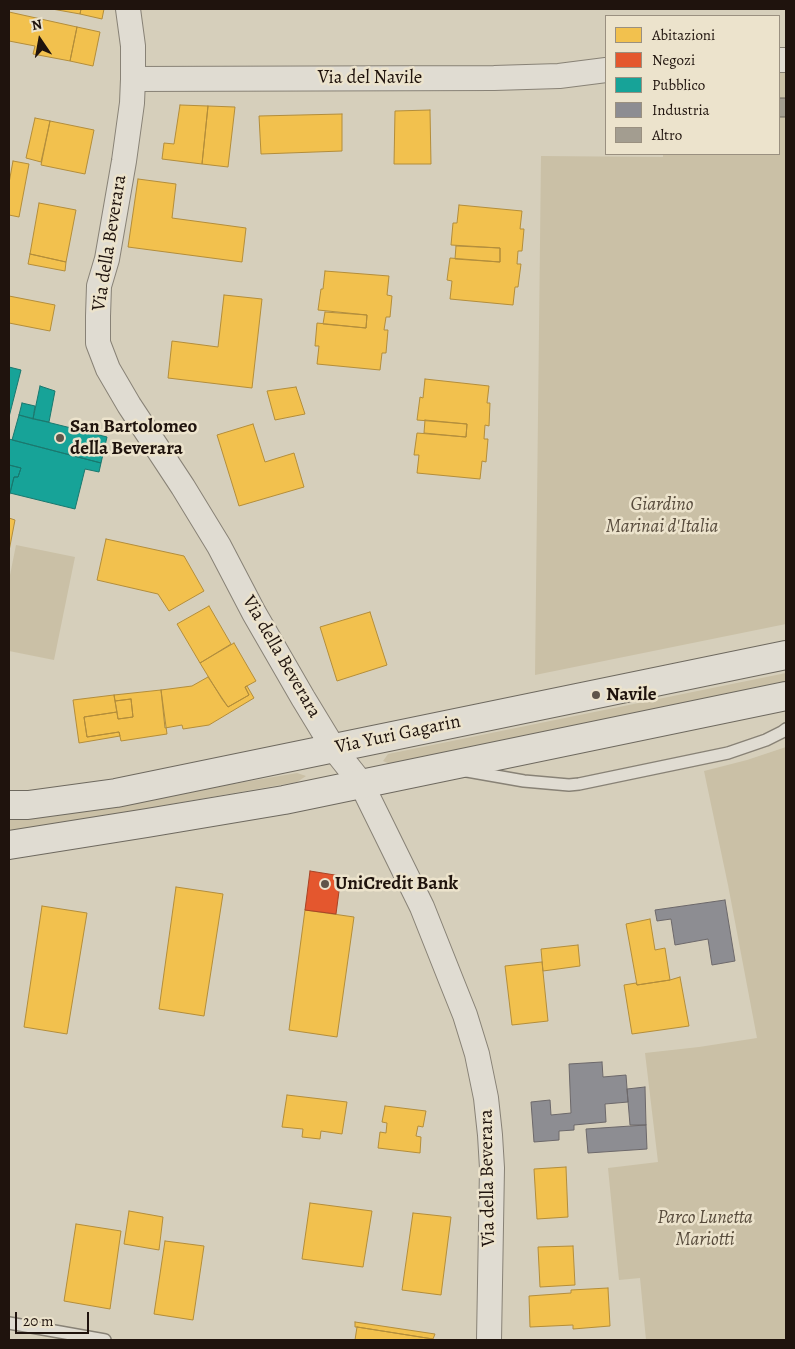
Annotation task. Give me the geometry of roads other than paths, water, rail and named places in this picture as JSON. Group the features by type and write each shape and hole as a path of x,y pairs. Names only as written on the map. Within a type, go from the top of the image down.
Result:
{"main road":[{"name":"Via Yuri Gagarin","path":"9,806 116,793 786,655"},
{"name":"Via Yuri Gagarin","path":"9,845 284,800 786,696"}],"street":[{"name":"Via della Beverara","path":"128,9 133,46 132,103 107,259 99,286 98,343 108,369 219,546 254,613 303,698 334,749 361,783 422,907 465,1015 481,1071 486,1098 492,1168 489,1340"},
{"name":"Via del Navile","path":"133,79 503,78 559,76 605,70"}],"lane":[{"path":"443,766 524,781 579,784 728,752 766,740 786,729"},
{"path":"9,1323 105,1340"}],"place":[{"name":"San Bartolomeo della Beverara","path":"60,438"},
{"name":"Navile","path":"596,695"},
{"name":"UniCredit Bank","path":"325,884"}],"park label":[{"name":"Giardino Marinai d'Italia","path":"662,516"},
{"name":"Parco Lunetta Mariotti","path":"705,1229"}]}
